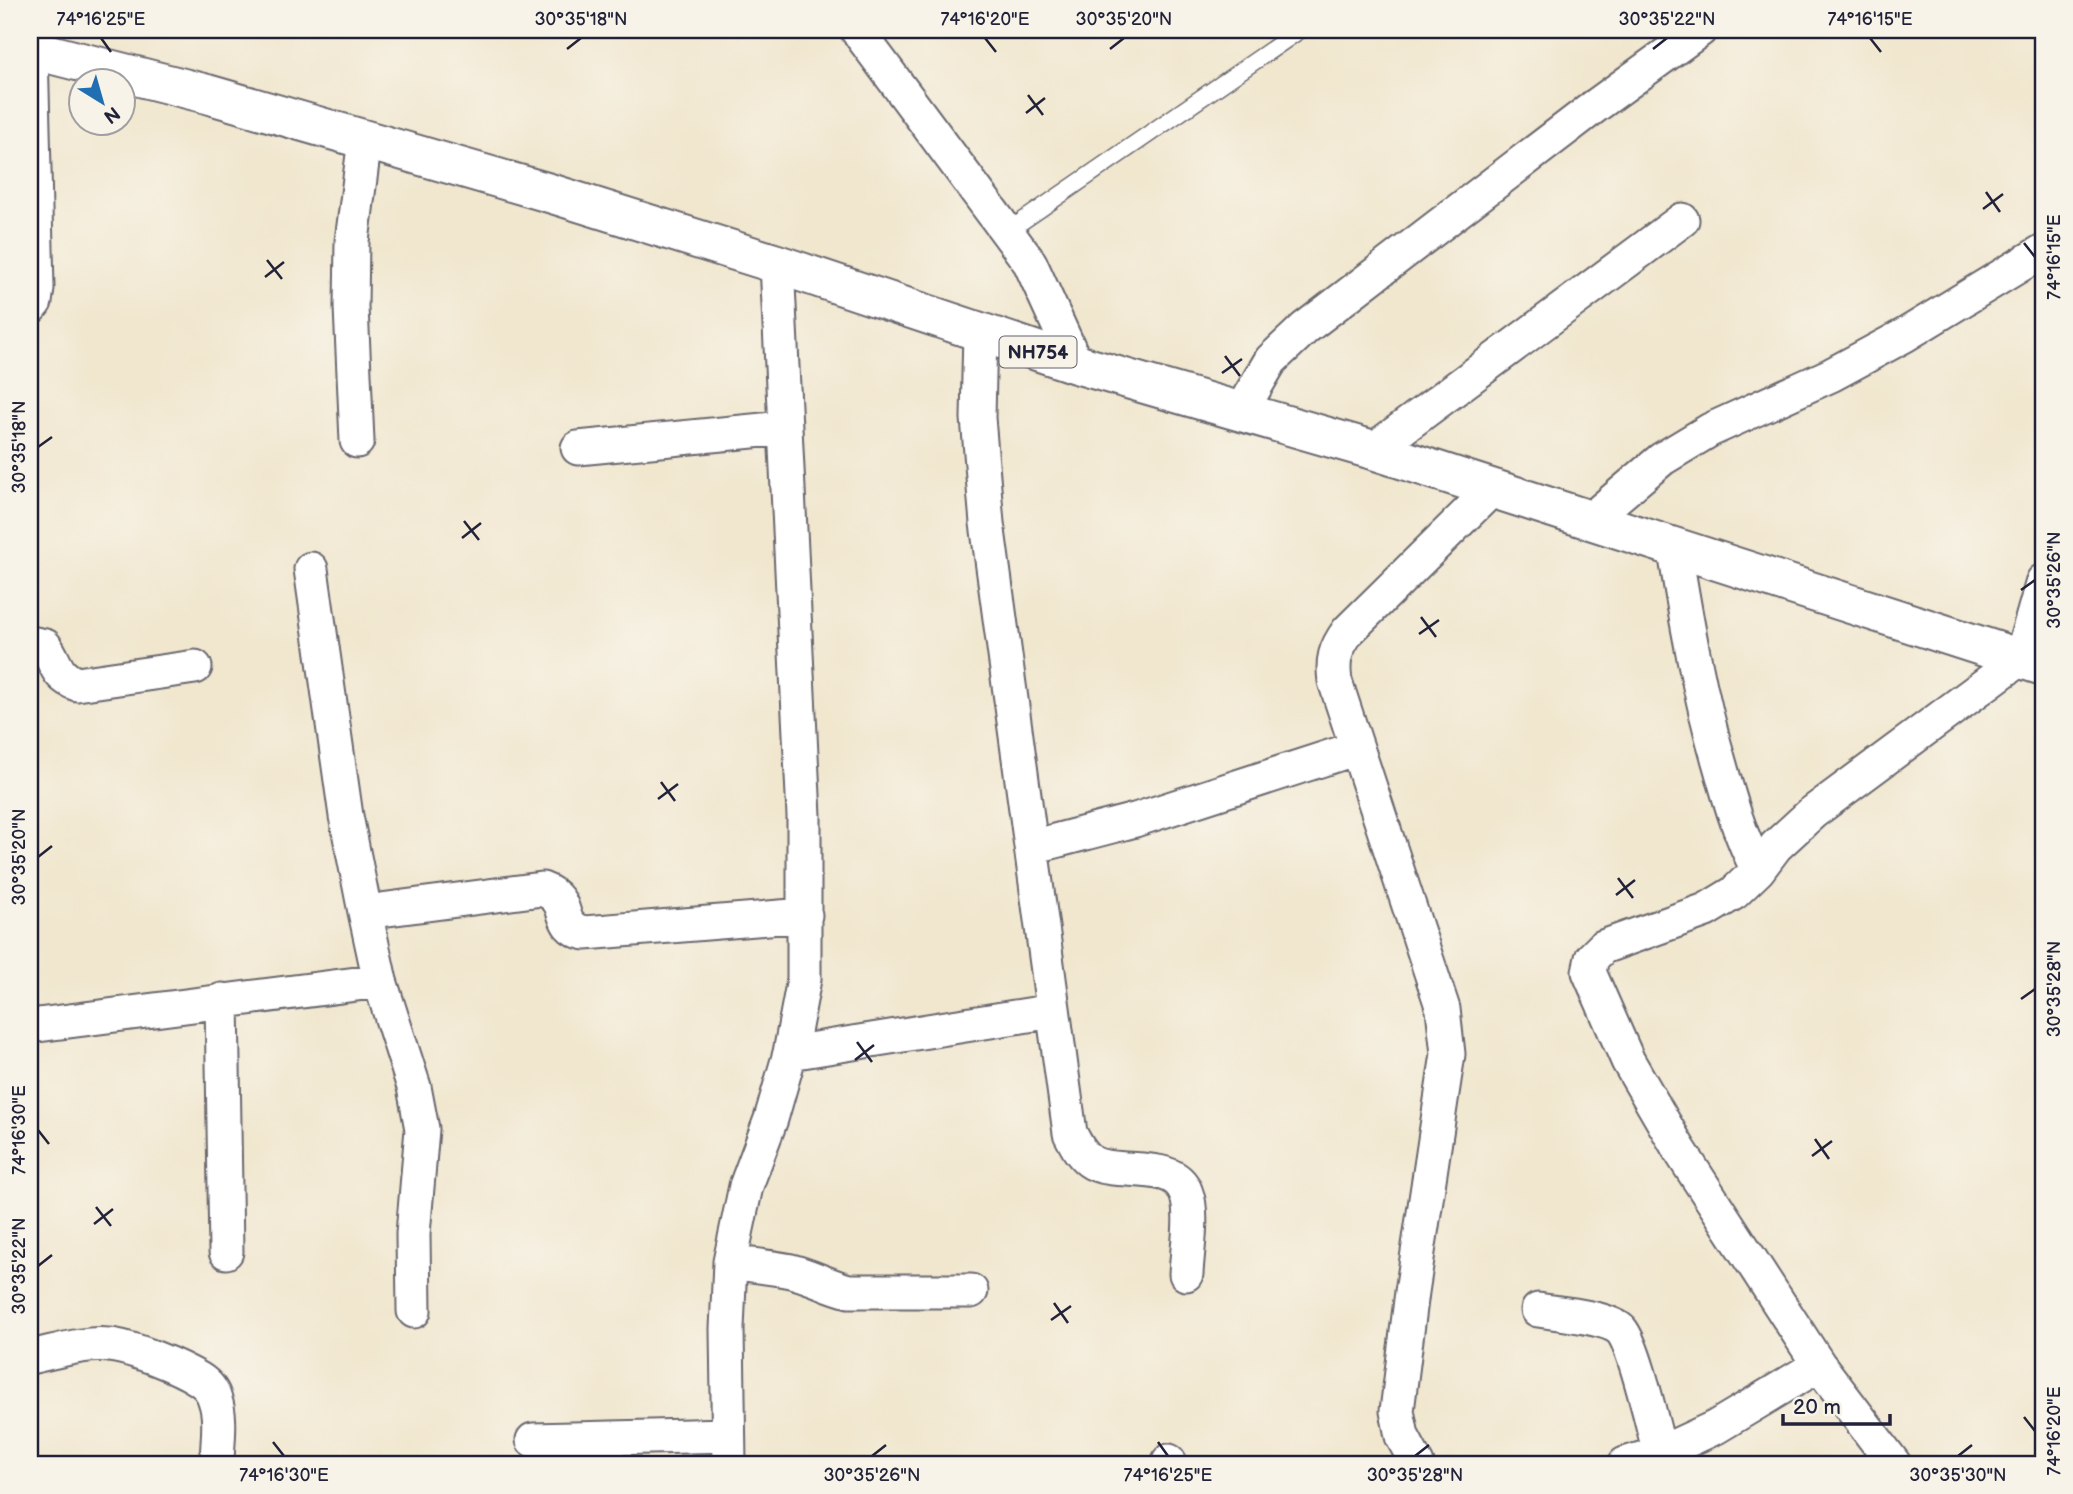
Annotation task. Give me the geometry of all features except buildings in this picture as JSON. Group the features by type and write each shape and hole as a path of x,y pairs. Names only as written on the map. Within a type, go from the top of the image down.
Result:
{"highway":[{"name":"NH754","path":"31,50 207,94 554,194 777,264 1076,364 1373,450 2032,662"}],"street":[{"path":"857,30 1030,262 1076,364"},
{"path":"1241,411 1272,360 1305,328 1594,107 1700,30"},
{"path":"30,308 35,302 37,288 31,50"},
{"path":"357,440 351,307 352,241 365,139"},
{"path":"1373,450 1682,220"},
{"path":"1591,519 1662,459 1710,430 1832,375 1905,335 2043,251"},
{"path":"533,1440 728,1450 727,1329 730,1262 746,1186 771,1119 790,1053 804,979 804,816 777,264"},
{"path":"980,332 978,418 987,523 1070,1133 1078,1149 1093,1163 1168,1174 1179,1180 1186,1192 1189,1206 1186,1274"},
{"path":"578,447 784,429"},
{"path":"1417,1464 1402,1436 1397,1411 1413,1279 1448,1054 1443,1009 1335,681 1333,663 1336,648 1348,631 1493,488"},
{"path":"1674,545 1691,648 1708,722 1735,817 1745,846 1758,870"},
{"path":"311,569 346,816 365,912 380,981 414,1087 422,1129 413,1234 414,1311"},
{"path":"1894,1464 1819,1365 1673,1138 1628,1061 1589,972 1592,958 1604,947 1706,910 1734,893 1758,870 1776,846 1812,813 2032,662 2043,581"},
{"path":"30,643 45,646 57,671 65,680 77,684 195,667"},
{"path":"1032,847 1135,820 1357,748"},
{"path":"365,912 542,889 554,894 561,903 566,922 574,931 585,933 805,915"},
{"path":"30,1026 380,981"},
{"path":"222,1000 226,1252"},
{"path":"790,1053 1053,1011"},
{"path":"730,1262 789,1271 814,1278 830,1287 849,1291 971,1292"},
{"path":"1538,1310 1606,1322 1620,1329 1630,1348 1660,1453"},
{"path":"30,1357 72,1348 109,1345 141,1353 200,1380 210,1389 218,1413 217,1464"},
{"path":"1625,1464 1660,1453 1716,1427 1819,1365"}],"lane":[{"path":"1008,231 1300,30"}]}
